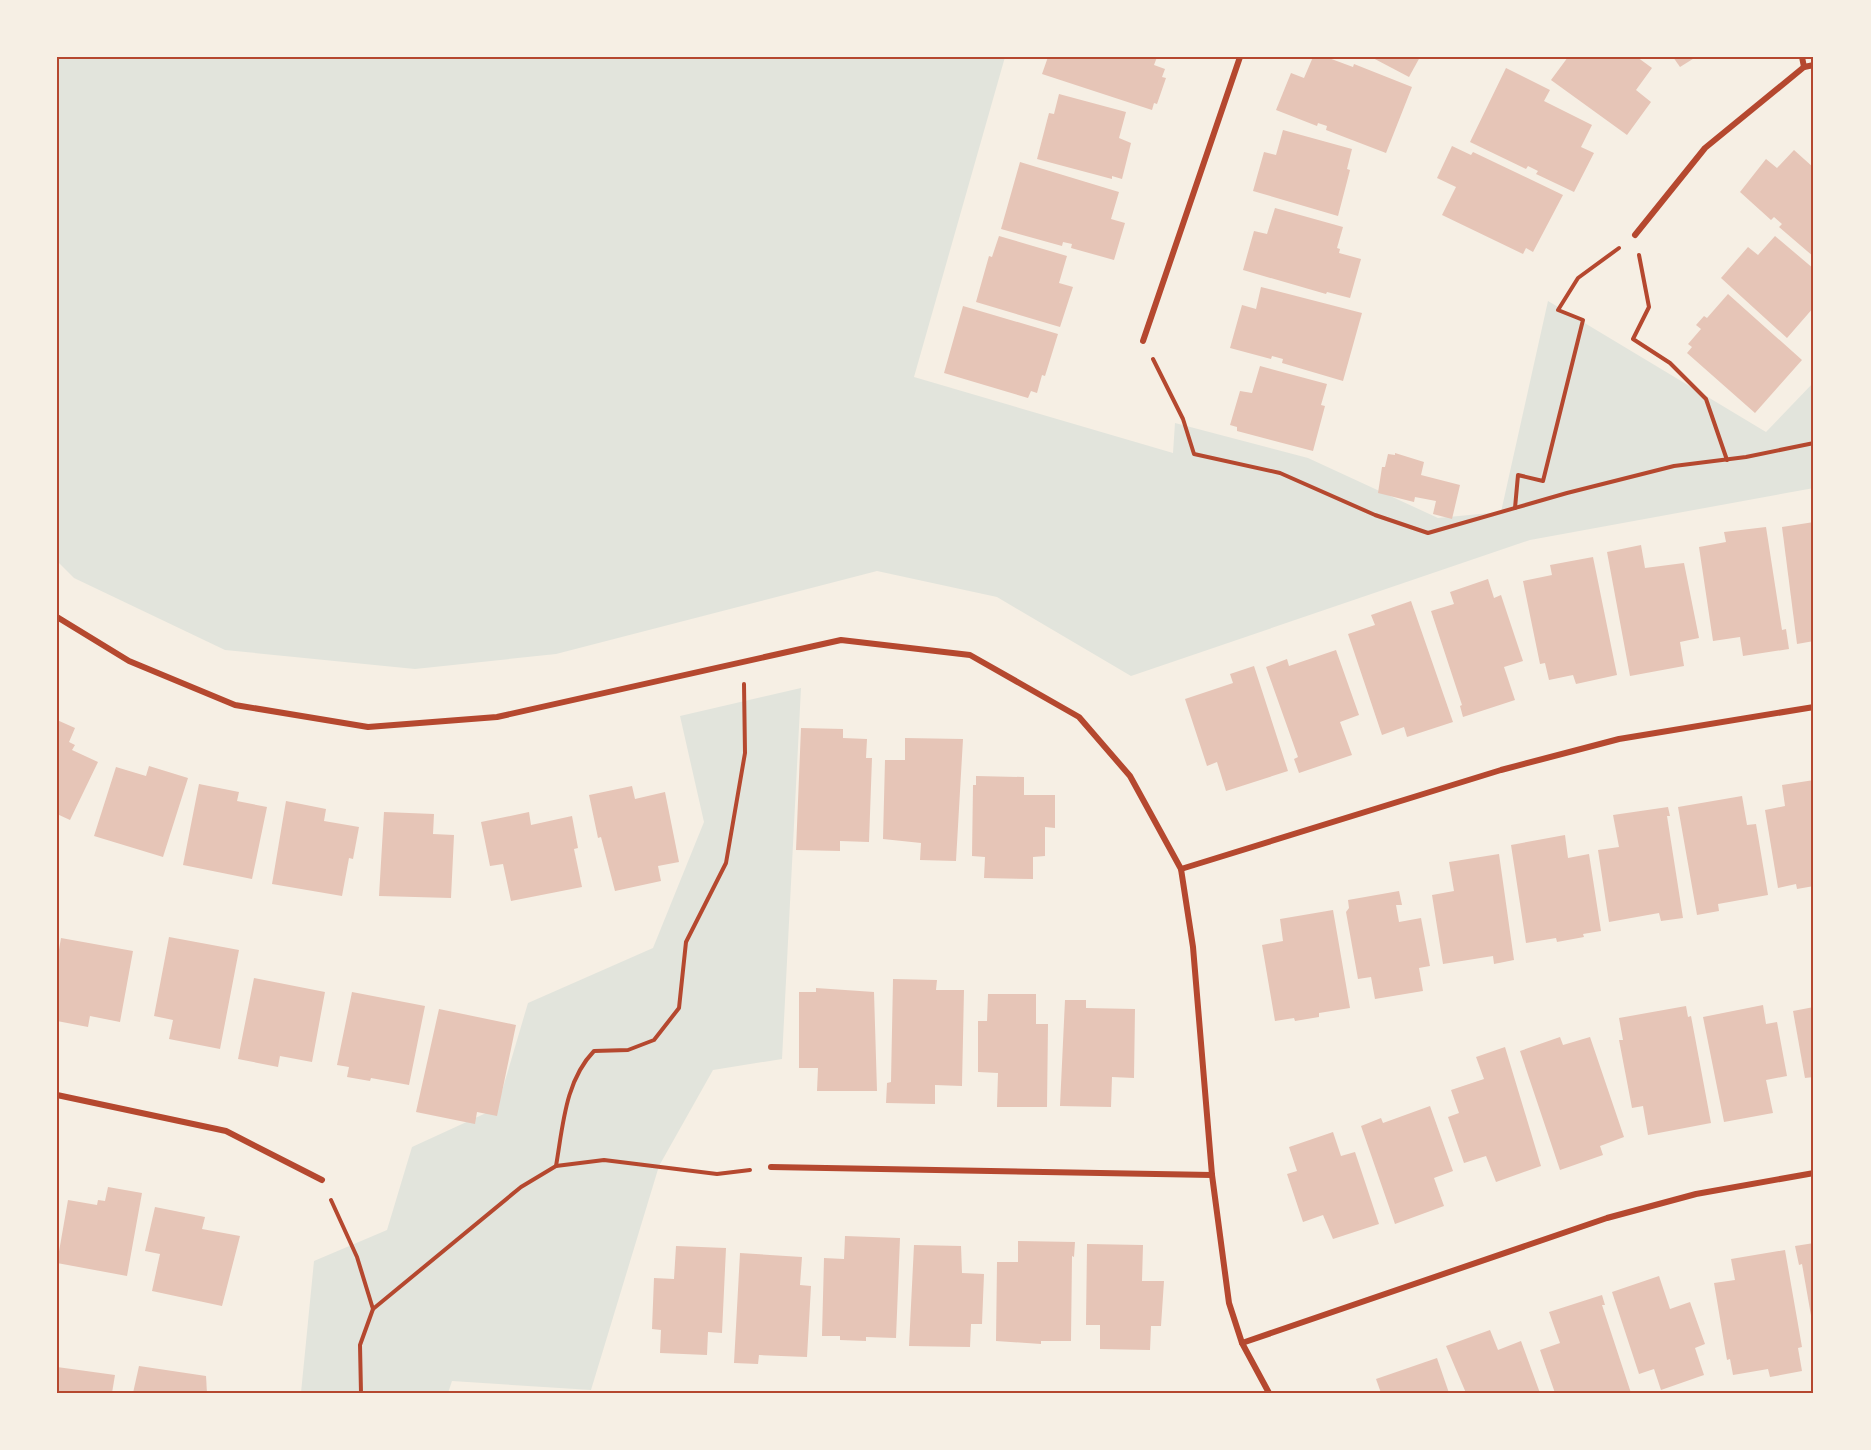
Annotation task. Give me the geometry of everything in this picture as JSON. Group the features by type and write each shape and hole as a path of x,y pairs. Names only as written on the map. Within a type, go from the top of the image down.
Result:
{"street":[{"path":"1143,341 1240,57"},
{"path":"1802,57 1804,67"},
{"path":"1635,235 1705,148 1804,67 1814,65"},
{"path":"57,617 129,661 235,705 368,727 497,717 841,640 970,655 1078,717 1130,776 1181,869 1193,947 1212,1175 1229,1303 1242,1343 1269,1393"},
{"path":"1181,869 1501,770 1619,739 1814,707"},
{"path":"57,1095 226,1131 322,1180"},
{"path":"771,1167 1212,1175"},
{"path":"1242,1343 1607,1218 1696,1194 1814,1173"}],"path":[{"path":"1515,508 1518,475 1543,481 1582,320 1558,310 1578,278 1635,235 1649,307 1633,339 1670,363 1706,399 1727,460"},
{"path":"1143,341 1183,419 1194,454 1280,473 1375,515 1428,533 1674,466 1727,460 1814,443"},
{"path":"556,1166 568,1098 581,1064 594,1051 628,1050 654,1040 679,1008 687,942 726,862 745,753 742,663"},
{"path":"361,1393 360,1345 373,1309 520,1186 556,1166 604,1160 717,1174 771,1167"},
{"path":"322,1180 357,1257 373,1309"}],"shaded area":[{"path":"57,57 1005,57 914,377 1173,453 1175,423 1308,458 1438,518 1501,512 1548,301 1766,432 1814,382 1814,488 1530,540 1131,676 997,597 877,571 556,654 415,669 225,650 74,578 57,561"},
{"path":"801,688 782,1059 713,1070 659,1166 591,1390 452,1381 448,1393 301,1393 314,1261 387,1230 412,1147 497,1108 528,1003 653,948 704,822 680,716"}],"building":[{"path":"1048,57 1157,57 1154,65 1165,69 1162,77 1166,78 1157,104 1154,103 1152,110 1042,74"},
{"path":"1313,57 1326,57 1353,67 1354,64 1412,87 1386,153 1326,130 1327,126 1318,123 1317,126 1276,110 1291,73 1304,78"},
{"path":"1371,57 1420,57 1409,77"},
{"path":"1568,57 1637,57 1652,68 1636,90 1651,102 1627,135 1551,80"},
{"path":"1673,57 1696,57 1680,67"},
{"path":"1506,68 1550,90 1544,101 1592,125 1581,147 1594,153 1574,192 1536,174 1538,171 1528,166 1526,169 1470,142"},
{"path":"1059,94 1126,112 1119,138 1131,143 1122,179 1112,176 1112,179 1037,159 1049,113 1054,114"},
{"path":"1283,130 1352,149 1347,169 1350,170 1338,216 1253,191 1264,152 1276,155"},
{"path":"1452,146 1471,155 1473,152 1563,195 1533,252 1526,248 1523,254 1442,215 1456,187 1437,178"},
{"path":"1794,150 1814,168 1814,257 1779,227 1782,224 1774,217 1771,220 1740,192 1766,159 1777,168"},
{"path":"1020,162 1119,192 1111,219 1125,223 1114,260 1071,248 1072,244 1063,242 1062,246 1001,229"},
{"path":"1275,208 1343,227 1337,248 1340,249 1339,253 1361,259 1350,298 1327,292 1326,294 1243,270 1254,231 1267,234"},
{"path":"999,236 1067,256 1059,283 1073,287 1060,327 976,302 989,256 992,257"},
{"path":"1775,236 1814,269 1814,307 1787,338 1721,278 1748,247 1758,255"},
{"path":"1261,287 1362,313 1343,381 1282,363 1283,359 1272,356 1271,359 1230,348 1242,305 1256,309"},
{"path":"1728,294 1802,360 1755,413 1687,353 1692,347 1688,344 1701,329 1696,325 1704,316 1707,318"},
{"path":"963,306 1058,334 1045,376 1042,375 1037,393 1031,391 1028,398 944,373"},
{"path":"1260,366 1327,384 1321,405 1325,406 1313,451 1237,431 1237,427 1230,425 1240,391 1252,393"},
{"path":"1395,453 1424,462 1421,475 1460,485 1452,519 1433,514 1436,501 1415,497 1414,502 1378,493 1382,467 1385,467 1388,454 1395,455"},
{"path":"1814,522 1814,641 1797,644 1782,527"},
{"path":"1766,527 1782,630 1786,629 1789,649 1743,656 1740,637 1713,641 1699,547 1726,542 1724,532"},
{"path":"1641,545 1645,568 1684,563 1699,638 1680,642 1684,666 1630,676 1607,552"},
{"path":"1593,557 1617,675 1576,684 1573,675 1549,680 1545,663 1540,664 1523,581 1552,575 1550,565"},
{"path":"1488,579 1494,598 1501,595 1523,661 1504,667 1515,700 1463,717 1460,706 1462,705 1431,611 1454,604 1450,592"},
{"path":"1411,601 1453,722 1407,737 1404,727 1382,735 1348,634 1375,625 1371,615"},
{"path":"1336,650 1359,715 1340,722 1352,755 1299,773 1294,759 1298,757 1266,667 1287,659 1289,666"},
{"path":"1254,666 1288,771 1226,791 1217,762 1207,766 1185,699 1233,683 1230,674"},
{"path":"57,720 75,728 69,742 75,745 72,750 98,762 70,820 57,814"},
{"path":"801,728 843,729 843,738 867,739 866,758 872,758 869,842 840,841 840,851 796,850"},
{"path":"905,738 963,739 956,861 920,860 921,843 883,839 885,760 905,760"},
{"path":"149,766 188,778 163,857 94,836 116,767 146,776"},
{"path":"976,776 1024,777 1024,795 1055,795 1055,828 1045,827 1045,856 1033,857 1033,879 984,878 985,857 972,856 973,785 976,785"},
{"path":"1814,780 1814,886 1797,889 1796,884 1778,888 1765,810 1785,806 1782,785"},
{"path":"199,784 239,792 237,801 267,807 252,879 183,865"},
{"path":"632,786 635,799 665,792 679,862 658,866 661,881 615,891 601,837 598,838 589,795"},
{"path":"1742,796 1747,825 1756,824 1768,895 1718,904 1719,911 1697,915 1678,807"},
{"path":"286,801 326,809 324,821 359,827 353,859 349,858 342,896 272,884"},
{"path":"1668,807 1670,816 1667,816 1683,918 1661,921 1659,913 1609,922 1598,850 1619,847 1613,815"},
{"path":"384,812 434,814 433,834 454,835 451,898 379,896"},
{"path":"529,812 531,825 572,816 578,848 574,849 582,887 511,901 503,864 490,866 481,822"},
{"path":"1565,835 1568,858 1589,854 1601,931 1557,942 1556,938 1526,943 1511,845"},
{"path":"1499,854 1514,960 1494,964 1493,956 1443,964 1432,895 1454,891 1449,862"},
{"path":"1399,891 1402,905 1396,905 1399,922 1421,918 1430,966 1419,968 1423,991 1375,999 1371,977 1358,979 1346,912 1349,908 1348,900"},
{"path":"1333,910 1350,1008 1319,1013 1319,1017 1295,1021 1294,1018 1275,1021 1262,945 1283,941 1280,919"},
{"path":"169,937 239,950 220,1049 169,1039 173,1020 154,1016"},
{"path":"61,938 133,951 120,1022 90,1016 88,1027 57,1021 57,961"},
{"path":"254,978 325,992 312,1062 280,1056 278,1067 238,1059"},
{"path":"893,979 937,980 936,990 964,990 962,1086 935,1085 935,1104 886,1103 887,1083 891,1082"},
{"path":"816,988 874,992 877,1091 817,1091 818,1068 799,1068 799,992 816,992"},
{"path":"352,992 425,1006 409,1085 371,1078 370,1081 347,1077 349,1067 337,1065"},
{"path":"988,994 1036,994 1036,1024 1048,1024 1047,1107 997,1107 998,1073 978,1072 978,1021 987,1021"},
{"path":"1065,1000 1086,1000 1086,1008 1135,1009 1134,1078 1112,1077 1111,1107 1060,1106"},
{"path":"1763,1005 1766,1024 1777,1022 1787,1076 1766,1080 1773,1113 1724,1122 1703,1017"},
{"path":"1686,1006 1688,1017 1691,1016 1711,1123 1648,1135 1643,1106 1632,1108 1619,1040 1623,1040 1619,1018"},
{"path":"1814,1007 1814,1077 1805,1078 1793,1011"},
{"path":"439,1009 516,1025 497,1116 477,1112 475,1124 416,1112"},
{"path":"1560,1037 1563,1045 1590,1037 1624,1137 1600,1146 1603,1155 1560,1170 1520,1051"},
{"path":"1505,1047 1541,1166 1496,1182 1486,1156 1464,1163 1448,1117 1459,1113 1451,1090 1484,1079 1476,1057"},
{"path":"1430,1106 1453,1171 1434,1178 1444,1206 1395,1224 1361,1126 1381,1118 1383,1123"},
{"path":"1333,1132 1341,1156 1355,1152 1379,1224 1333,1239 1323,1215 1303,1222 1287,1174 1297,1171 1289,1147"},
{"path":"108,1187 142,1193 127,1276 57,1263 68,1200 97,1205 98,1200 105,1201"},
{"path":"155,1207 205,1217 202,1229 240,1236 222,1306 152,1291 160,1254 145,1251"},
{"path":"845,1236 900,1238 896,1338 866,1337 866,1341 840,1340 840,1336 822,1336 824,1258 844,1259"},
{"path":"1018,1241 1075,1242 1074,1257 1072,1256 1071,1341 1041,1341 1041,1344 996,1341 997,1262 1018,1262"},
{"path":"1814,1243 1813,1327 1802,1264 1799,1265 1795,1246"},
{"path":"1087,1244 1143,1245 1142,1281 1164,1281 1161,1326 1151,1326 1150,1350 1100,1349 1100,1325 1086,1325"},
{"path":"914,1245 961,1246 962,1273 984,1274 982,1324 971,1324 970,1347 909,1346"},
{"path":"676,1246 726,1248 722,1333 708,1332 707,1355 660,1353 661,1330 652,1329 654,1278 674,1279"},
{"path":"1785,1250 1802,1347 1798,1348 1802,1371 1770,1377 1768,1369 1733,1375 1730,1359 1727,1360 1714,1283 1735,1280 1731,1259"},
{"path":"740,1253 802,1257 800,1285 811,1286 807,1357 759,1355 758,1364 734,1363"},
{"path":"1659,1276 1670,1309 1690,1302 1705,1344 1695,1348 1704,1375 1661,1390 1654,1369 1639,1374 1612,1292"},
{"path":"1602,1295 1605,1305 1602,1305 1631,1393 1555,1393 1540,1350 1560,1343 1549,1312"},
{"path":"1490,1330 1498,1350 1521,1341 1540,1393 1466,1393 1446,1346"},
{"path":"1437,1358 1449,1393 1381,1393 1376,1379"},
{"path":"139,1366 206,1376 207,1393 133,1393"},
{"path":"57,1367 115,1375 112,1393 57,1393"}]}
